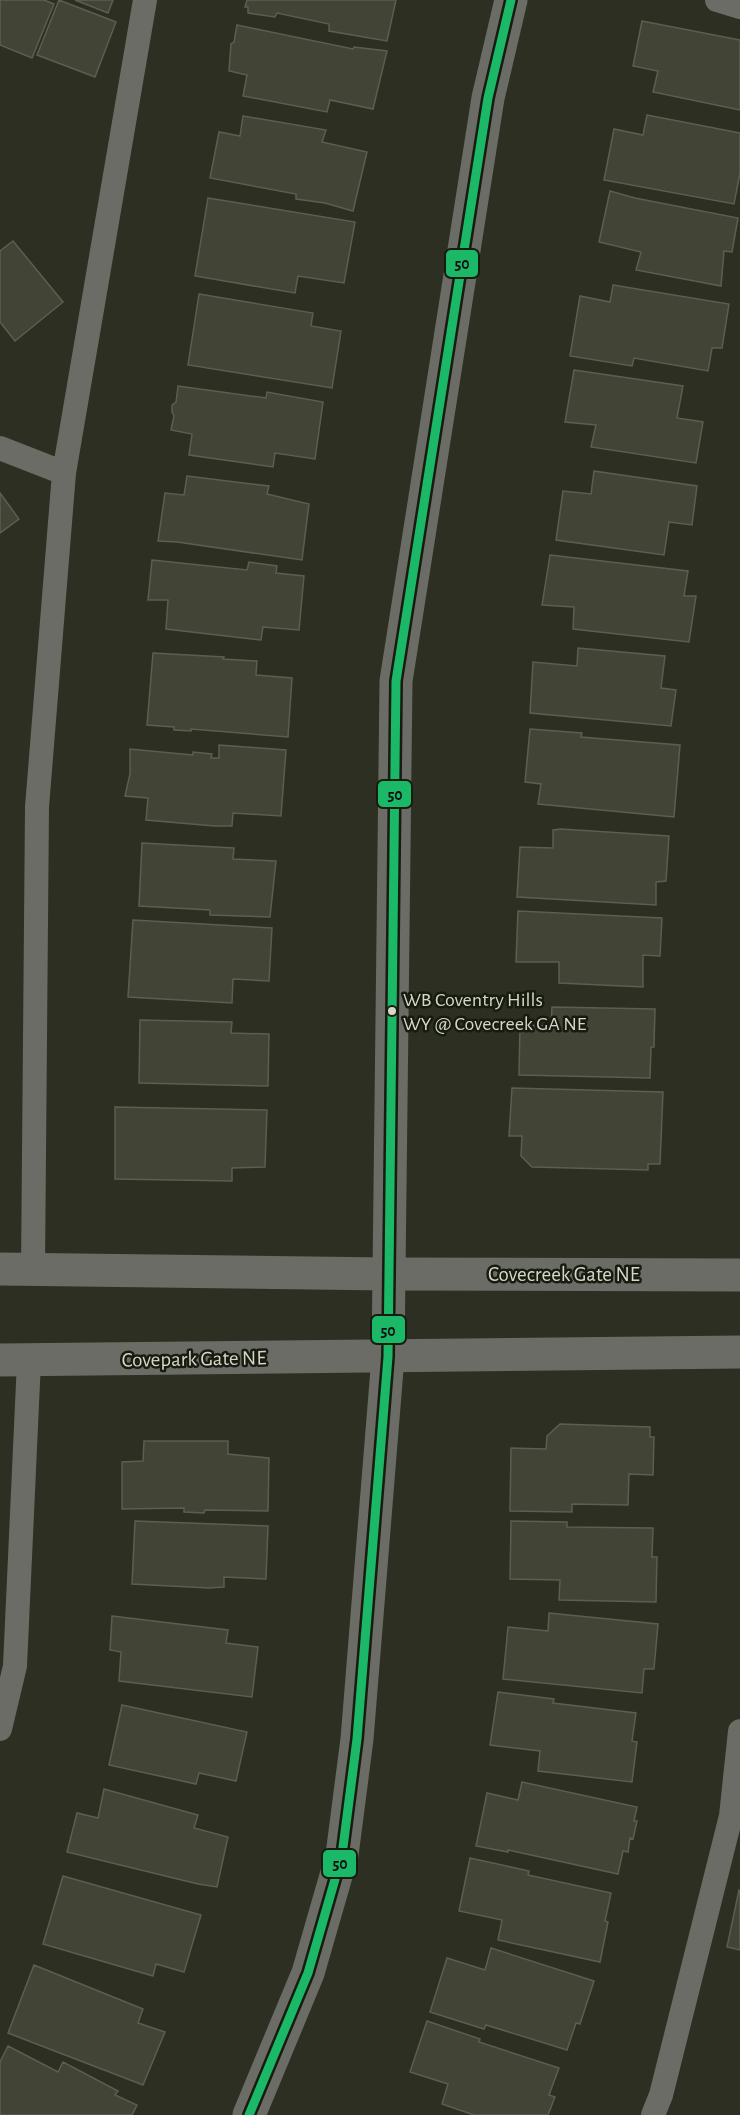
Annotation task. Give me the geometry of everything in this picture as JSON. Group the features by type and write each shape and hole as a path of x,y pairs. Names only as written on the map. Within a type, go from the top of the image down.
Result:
{"street":[{"path":"249,2115 308,1973 342,1855 357,1739 388,1357 387,1274 396,681 488,99 511,0"},
{"path":"0,1269 387,1274"},
{"name":"Covecreek Gate NE","path":"387,1274 740,1275"},
{"path":"388,1357 740,1352"},
{"name":"Covepark Gate NE","path":"14,1361 388,1357"}],"lane":[{"path":"33,1270 36,807 64,473 146,0"},
{"path":"717,0 740,6"},
{"path":"0,448 64,473"},
{"path":"0,1729 15,1666 14,1361"},
{"path":"653,2115 661,2096 730,1816 740,1731"}],"building":[{"path":"0,0 44,0 54,4 32,58 0,45"},
{"path":"59,0 116,22 95,77 37,55"},
{"path":"75,0 113,0 108,13"},
{"path":"247,0 396,0 387,41 329,31 329,24 277,13 275,17 248,13 248,7 245,7"},
{"path":"642,21 740,40 740,110 653,92 658,71 633,66"},
{"path":"237,25 353,49 354,47 387,51 373,109 330,100 327,112 243,96 247,75 229,71 231,44 234,42"},
{"path":"647,115 740,133 740,173 734,204 604,180 614,129 643,135"},
{"path":"243,116 326,130 322,142 367,152 353,211 325,203 296,199 296,194 210,178 219,132 240,136"},
{"path":"610,191 738,218 732,252 724,251 721,286 636,270 641,252 599,242"},
{"path":"208,198 355,222 344,283 298,276 295,293 195,276"},
{"path":"13,241 63,302 15,341 0,322 0,251"},
{"path":"613,285 729,304 722,348 712,348 708,371 634,358 632,366 570,356 580,296 610,302"},
{"path":"199,294 313,313 311,326 341,331 332,388 188,365"},
{"path":"574,370 683,386 677,418 703,422 696,463 591,447 596,425 565,422"},
{"path":"178,386 266,398 267,392 323,402 315,459 275,453 273,467 189,455 192,434 171,430 174,416 172,405 176,402"},
{"path":"594,471 697,486 692,525 669,522 664,555 556,540 563,491 591,494"},
{"path":"187,476 269,486 267,494 309,504 302,560 158,541 165,493 184,495"},
{"path":"0,493 19,519 0,533"},
{"path":"550,555 688,571 684,596 696,596 689,642 573,629 574,607 542,605"},
{"path":"152,560 247,570 249,562 277,566 276,573 304,576 299,630 263,627 261,640 166,629 168,600 148,600"},
{"path":"578,648 665,656 661,688 676,690 671,726 530,713 533,662 577,666"},
{"path":"153,653 257,661 256,675 292,678 288,737 191,729 191,731 174,730 174,727 147,725"},
{"path":"530,729 582,733 581,737 680,745 674,817 538,804 541,784 525,782"},
{"path":"219,745 286,750 281,816 233,813 232,826 146,820 148,798 125,796 130,774 130,749 193,755 193,752 212,754 211,758 219,758"},
{"path":"553,830 669,836 666,881 656,882 656,905 517,897 520,847 553,848"},
{"path":"142,843 234,848 233,859 276,861 270,917 210,915 210,910 139,906"},
{"path":"518,911 662,918 660,956 643,955 643,987 559,983 559,962 516,962"},
{"path":"133,920 272,928 269,981 233,979 232,1003 128,997"},
{"path":"552,1007 655,1009 650,1078 519,1075 520,1025 551,1026"},
{"path":"140,1020 232,1022 231,1033 269,1034 268,1086 139,1083"},
{"path":"512,1088 663,1092 660,1164 648,1164 648,1170 532,1167 521,1156 522,1136 509,1136"},
{"path":"115,1107 267,1110 265,1167 232,1168 232,1181 115,1179"},
{"path":"560,1424 650,1427 650,1437 654,1437 653,1475 629,1474 628,1505 572,1504 572,1512 510,1511 511,1448 546,1449 547,1436"},
{"path":"144,1441 228,1441 228,1454 269,1458 268,1511 205,1510 204,1513 184,1512 184,1508 122,1509 122,1462 143,1461"},
{"path":"135,1521 268,1526 266,1579 224,1577 224,1587 209,1588 132,1584"},
{"path":"511,1521 567,1522 567,1527 653,1528 652,1557 657,1557 656,1602 559,1600 560,1580 510,1579"},
{"path":"549,1613 658,1624 654,1669 644,1669 642,1693 503,1679 508,1627 548,1631"},
{"path":"112,1616 228,1630 226,1643 258,1647 252,1697 119,1681 121,1652 110,1650"},
{"path":"498,1692 554,1699 553,1703 636,1713 632,1741 637,1742 632,1782 538,1771 540,1751 490,1745"},
{"path":"122,1705 247,1732 236,1781 199,1773 196,1784 109,1765"},
{"path":"522,1782 637,1807 633,1839 630,1838 628,1852 623,1851 618,1874 508,1850 508,1852 476,1846 487,1793 518,1800"},
{"path":"104,1789 198,1815 194,1828 228,1837 217,1887 67,1852 77,1813 98,1818"},
{"path":"470,1858 529,1871 528,1875 611,1893 600,1962 498,1940 502,1920 459,1911"},
{"path":"63,1876 201,1915 184,1972 156,1964 153,1976 43,1944"},
{"path":"740,1891 740,1950 727,1947"},
{"path":"491,1948 594,1981 580,2024 576,2023 567,2050 486,2025 484,2029 430,2012 447,1958 485,1970"},
{"path":"34,1965 143,2009 138,2023 165,2032 143,2085 8,2033"},
{"path":"427,2021 480,2039 479,2042 559,2068 549,2095 555,2097 548,2115 474,2115 442,2104 448,2084 410,2072"},
{"path":"8,2046 58,2072 63,2062 118,2091 115,2095 137,2105 132,2115 0,2115 0,2062"}],"transit line":[{"name":"50","path":"249,2115 308,1973 342,1855 357,1739 388,1357 396,681 488,98 511,0"}],"place":[{"name":"WB Coventry Hills WY @ Covecreek GA NE","path":"392,1011"}]}
